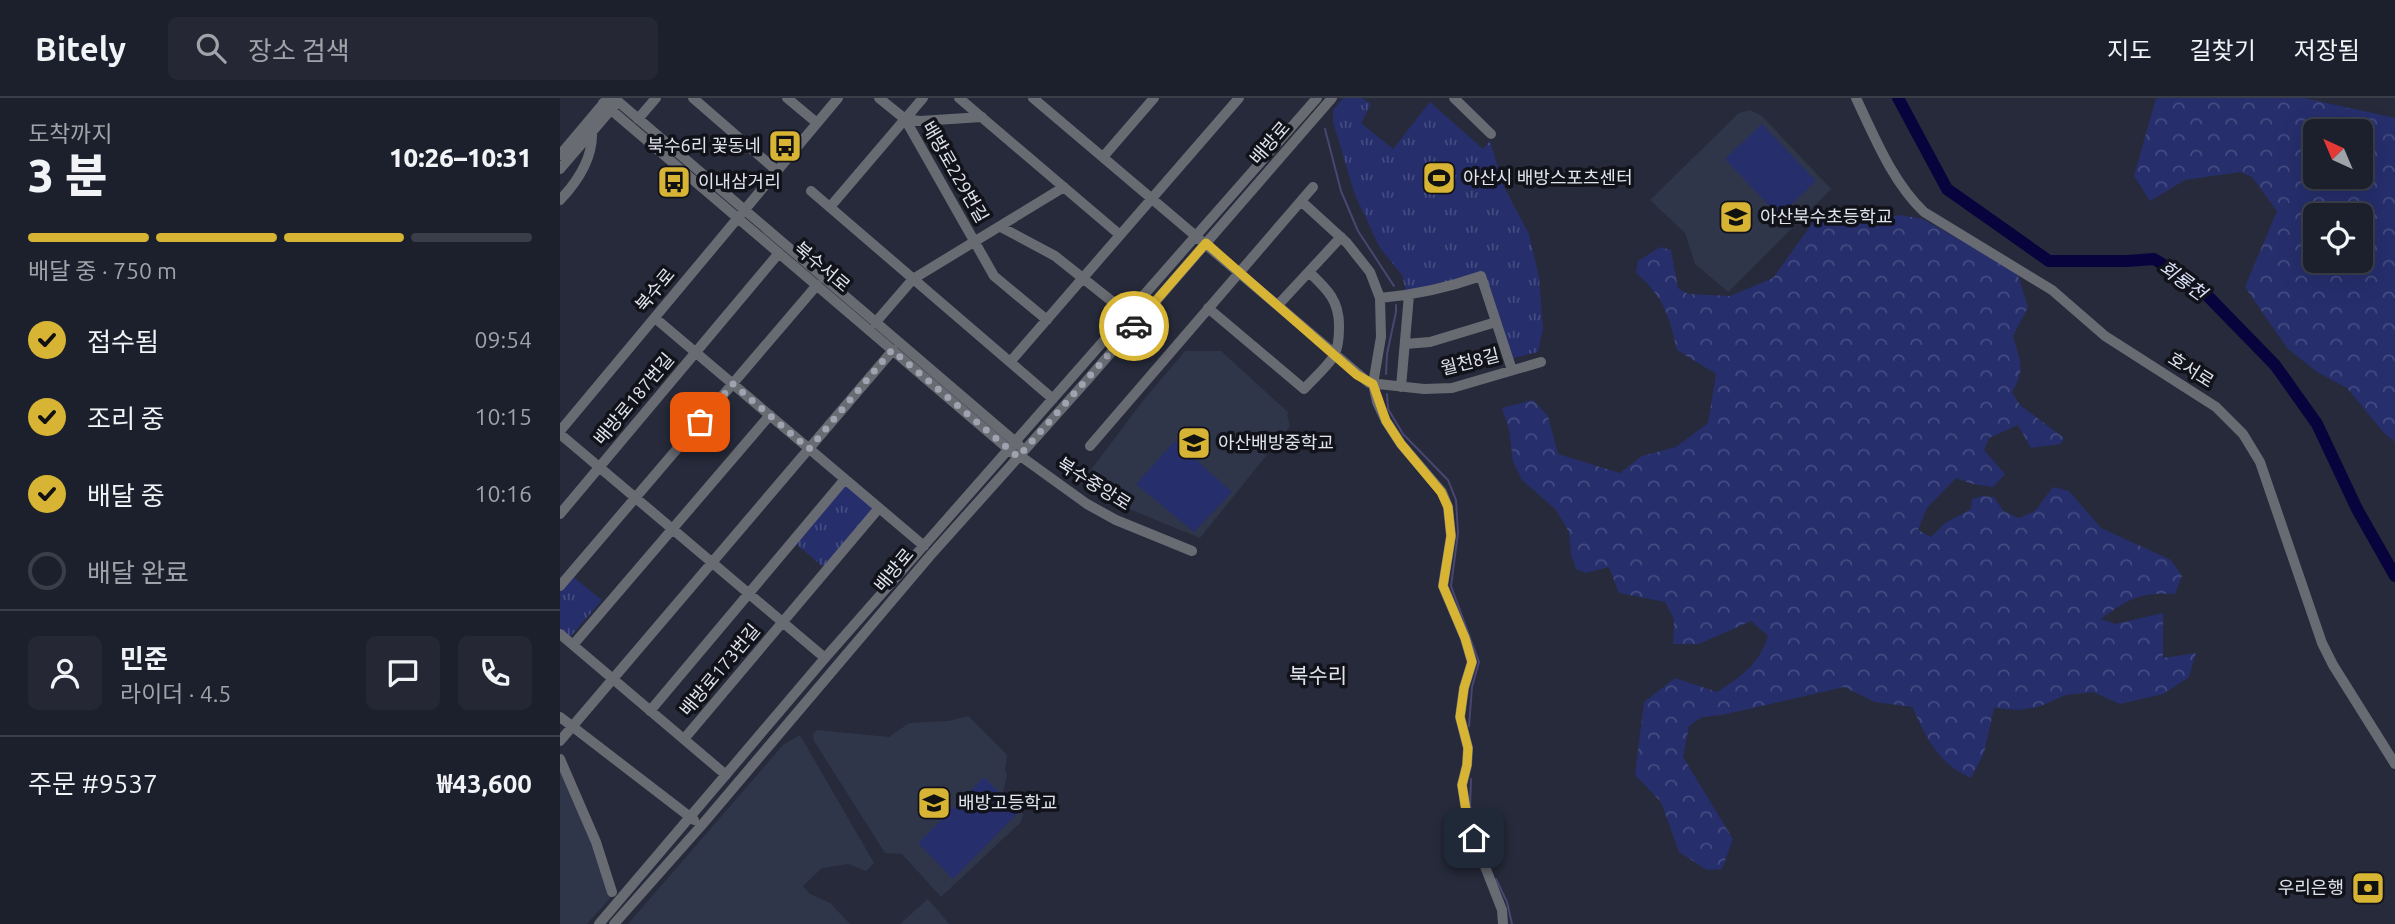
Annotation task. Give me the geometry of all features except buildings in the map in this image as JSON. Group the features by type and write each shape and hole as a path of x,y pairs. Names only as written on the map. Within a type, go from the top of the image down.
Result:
{"street":[{"path":"638,119 656,98"},
{"path":"693,98 777,171"},
{"path":"787,98 817,123"},
{"name":"북수로","path":"560,433 838,98"},
{"name":"배방로229번길","path":"879,98 905,119 994,276 1047,320"},
{"name":"배방로229번길","path":"830,208 923,98"},
{"path":"959,98 1120,235"},
{"path":"1033,98 1239,271 1334,355 1373,384"},
{"path":"1103,157 1154,98"},
{"path":"1010,362 1239,98"},
{"name":"배방로","path":"599,924 825,658 924,546 1017,451 1053,399 1128,314 1202,240 1317,98"},
{"name":"배방로","path":"614,924 1017,451 1202,240 1332,98"},
{"path":"1454,98 1492,134"},
{"name":"호서로","path":"1856,98 1894,173 1910,198 1924,212 2052,289 2105,336 2216,407 2243,434 2260,461 2322,643 2395,764"},
{"path":"569,190 569,180 560,172 592,132 612,101"},
{"path":"560,155 612,101"},
{"name":"북수서로","path":"612,101 638,119 779,253 892,350 1017,451"},
{"name":"북수서로","path":"612,101 740,214 875,323 1017,451"},
{"name":"배방로229번길","path":"905,119 920,121 982,117"},
{"path":"560,200 588,158 592,132"},
{"name":"배방로229번길","path":"875,323 913,279 1064,187"},
{"path":"1090,446 1313,187"},
{"path":"811,191 1053,399"},
{"path":"1301,201 1341,237 1370,272 1380,298 1381,337 1373,384 1386,421 1401,444 1441,492 1448,507 1451,536 1443,586 1472,662 1464,688 1460,717 1468,748 1462,785 1468,823 1502,910 1503,924"},
{"name":"배방로229번길","path":"1001,227 1055,256 1128,314"},
{"path":"1278,305 1341,237"},
{"name":"배방로187번길","path":"599,467 779,253"},
{"path":"1208,307 1304,389 1334,355 1339,336 1340,315 1336,301 1308,272"},
{"path":"1380,298 1447,288 1481,276 1512,370"},
{"path":"560,586 817,285"},
{"path":"1401,387 1409,295"},
{"path":"655,318 924,546"},
{"path":"1405,344 1430,342 1496,322"},
{"path":"560,741 892,350"},
{"name":"월천8길","path":"1373,384 1452,388 1541,362"},
{"path":"573,645 770,415"},
{"name":"배방로187번길","path":"560,433 825,658"},
{"name":"북수중앙로","path":"1017,451 1087,504 1116,520 1192,551"},
{"path":"560,514 599,467"},
{"path":"749,594 845,480"},
{"path":"783,622 879,508"},
{"name":"배방로173번길","path":"650,711 749,594"},
{"name":"배방로173번길","path":"684,739 783,622"},
{"name":"배방로173번길","path":"560,634 726,775"},
{"path":"560,717 701,825"},
{"path":"560,759 596,842 612,892"}],"shaded area":[{"name":"아산북수초등학교","path":"1750,110 1762,116 1831,189 1728,292 1695,264 1685,233 1650,200 1739,113"},
{"name":"아산배방중학교","path":"1185,351 1221,351 1289,413 1287,415 1290,426 1200,538 1117,504 1081,483 1142,402"},
{"name":"배방고등학교","path":"968,716 1007,755 1003,793 1023,814 1021,822 941,897 902,854 885,853 814,741 813,734 817,730 889,737 909,723 948,721"},
{"path":"800,735 874,863 866,871 848,864 822,868 803,886 810,894 830,903 850,924 628,924 783,745"},
{"path":"560,764 611,897 587,924 560,924"},
{"path":"928,899 949,924 900,924"}],"green space":[{"path":"1343,98 1362,98 1371,104 1361,123 1393,149 1430,102 1483,149 1490,141 1504,187 1529,234 1539,277 1543,329 1538,352 1513,358 1483,272 1447,284 1406,291 1402,275 1380,248 1355,195 1333,122 1333,110"},
{"path":"2156,98 2304,98 2395,118 2395,442 2384,433 2347,388 2317,372 2287,348 2245,287 2277,211 2252,177 2240,172 2185,180 2150,201 2134,176"},
{"path":"1762,124 1816,181 1779,216 1725,159"},
{"path":"1829,209 1872,220 1901,215 1923,219 2017,272 2028,307 2013,336 2020,371 2012,392 2020,405 2064,438 2061,444 2031,448 2018,425 1989,438 1984,450 2005,474 1993,487 1956,478 1927,508 1918,530 1931,537 1945,523 1971,509 1972,499 1982,496 1994,497 2003,511 2019,518 2035,511 2053,487 2069,491 2101,528 2171,560 2182,576 2175,594 2152,594 2135,598 2101,619 2115,624 2163,613 2163,658 2196,653 2189,677 2163,694 2120,704 2093,692 2066,695 2038,707 2018,710 1994,708 1984,753 1971,778 1941,757 1928,739 1912,707 1875,702 1844,687 1722,715 1702,717 1689,726 1683,757 1733,839 1722,869 1707,870 1679,852 1661,802 1635,775 1644,702 1675,678 1717,692 1755,662 1768,636 1751,621 1699,644 1673,644 1674,619 1665,602 1619,593 1609,567 1586,573 1576,569 1571,555 1569,532 1556,510 1522,480 1513,462 1509,429 1502,408 1533,400 1548,416 1558,454 1620,473 1642,456 1676,447 1708,423 1716,374 1677,350 1664,308 1653,290 1636,273 1638,261 1660,247 1671,250 1678,288 1688,294 1730,296 1773,278 1814,221"},
{"path":"1175,441 1232,492 1194,532 1136,484"},
{"path":"848,479 880,507 827,570 795,543"},
{"path":"573,577 602,600 570,637 560,629 560,592"},
{"path":"984,777 1019,812 953,879 918,843"}],"waterway":[{"name":"회룡천","path":"1898,98 1947,189 2049,261 2154,259 2198,286 2275,365 2317,424 2357,509 2395,576"},
{"path":"1325,129 1341,191 1358,231 1394,286"},
{"path":"1386,374 1396,305"},
{"path":"1387,394 1388,409 1403,434 1448,480 1456,500 1458,533 1451,586 1479,662 1472,687 1469,726"},
{"path":"1471,779 1470,806 1490,864"},
{"path":"1496,879 1507,902 1512,924"}],"way so far":[{"path":"700,422 733,384 809,449 892,350 1018,457 1134,326"}],"place":[{"name":"북수6리 꽃동네","path":"785,146"},
{"name":"아산시 배방스포츠센터","path":"1439,178"},
{"name":"이내삼거리","path":"674,182"},
{"name":"아산북수초등학교","path":"1736,217"},
{"name":"아산배방중학교","path":"1194,443"},
{"name":"배방고등학교","path":"934,803"},
{"name":"우리은행","path":"2368,888"}],"district":[{"name":"북수리","path":"1318,676"}],"route":[{"path":"1134,326 1206,243 1357,375 1373,384 1377,402 1386,421 1401,444 1441,492 1448,507 1451,536 1443,586 1472,662 1464,688 1460,717 1468,748 1462,785 1468,823 1474,838"}]}
